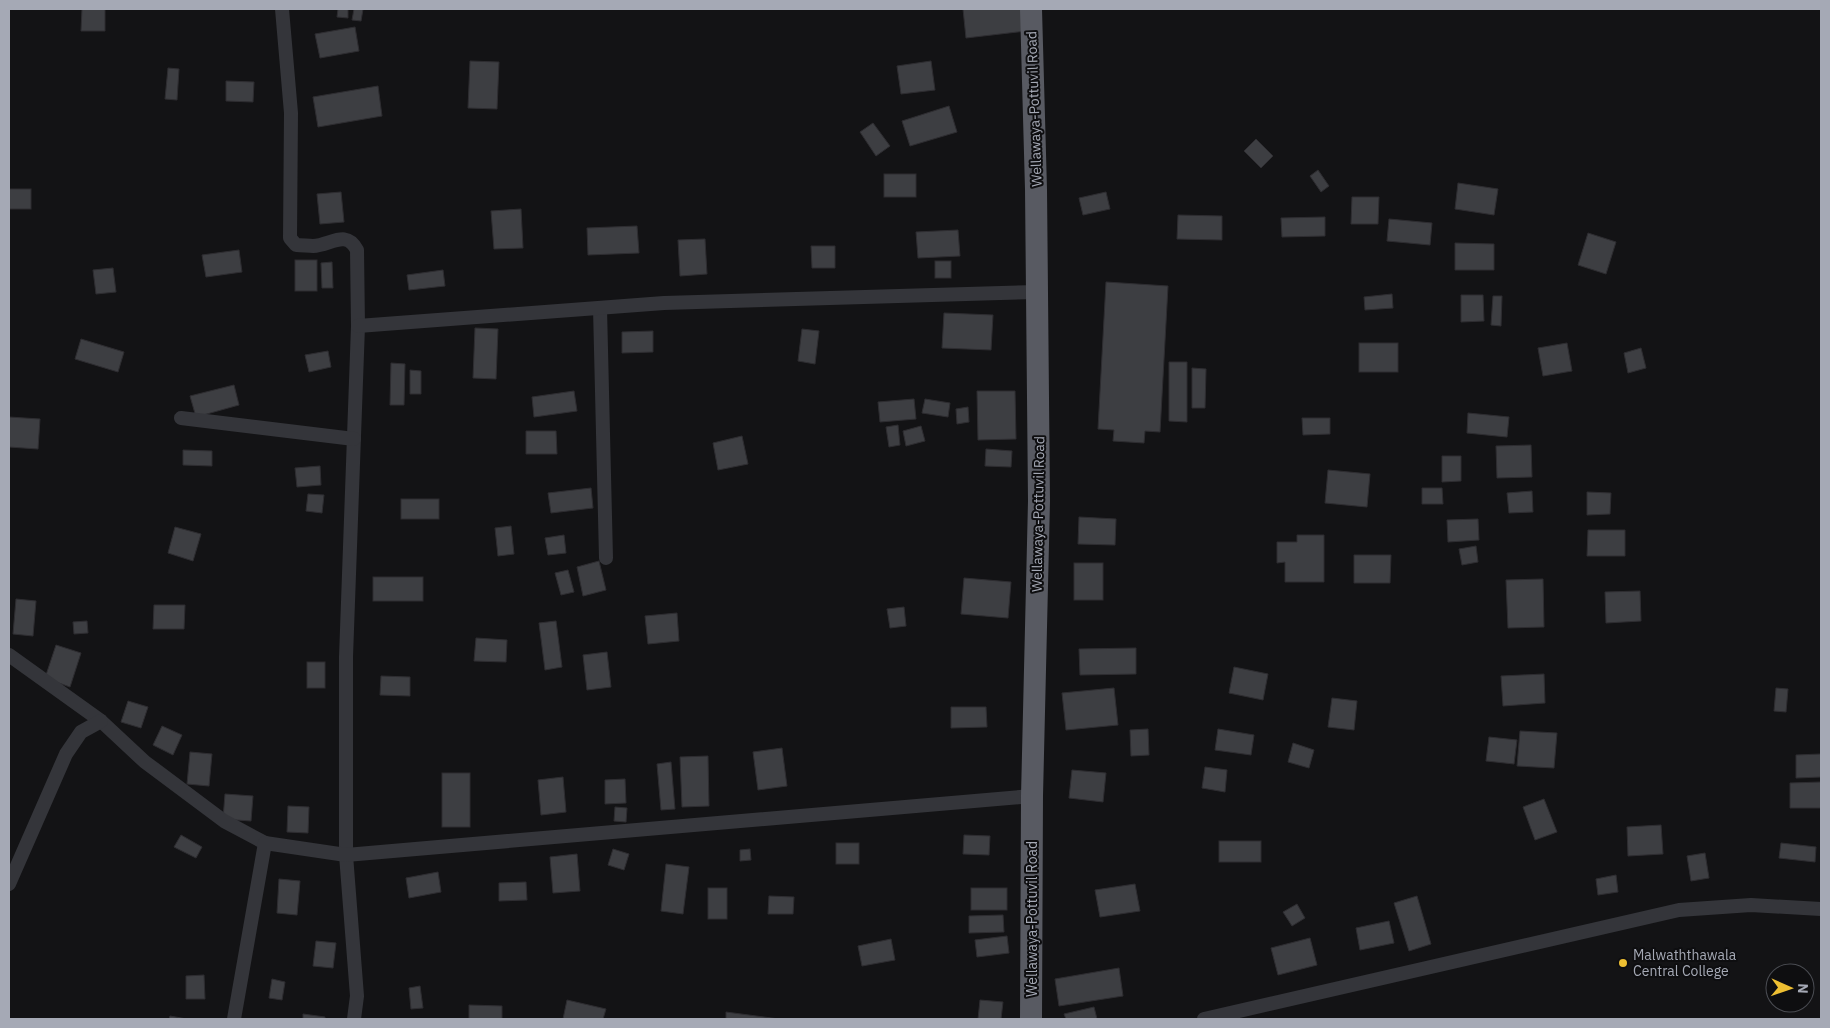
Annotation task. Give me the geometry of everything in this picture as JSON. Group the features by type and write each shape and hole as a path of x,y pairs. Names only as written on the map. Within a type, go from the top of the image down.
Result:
{"highway":[{"name":"Wellawaya-Pottuvil Road","path":"1031,9 1039,501 1032,796 1031,1019"}],"street":[{"path":"282,9 291,113 290,238 296,245 313,246 343,238 354,243 358,250 358,326 346,658 346,855 357,996 354,1019"},
{"path":"358,326 674,303 1037,292"},
{"path":"600,308 606,558"},
{"path":"181,418 354,439"},
{"path":"9,655 101,722 146,762 224,821 266,843 346,855 1032,796"},
{"path":"9,884 66,754 81,732 101,722"},
{"path":"234,1019 266,843"},
{"path":"1204,1019 1679,910 1751,906 1821,909"}],"building":[{"path":"82,9 105,9 105,31 81,31"},
{"path":"338,9 348,9 348,18 337,17"},
{"path":"354,9 363,9 361,21 352,20"},
{"path":"963,9 1023,9 1026,31 966,38"},
{"path":"355,27 359,51 320,58 315,34"},
{"path":"470,61 499,62 497,109 468,108"},
{"path":"931,61 935,90 901,94 897,66"},
{"path":"168,68 179,69 177,100 165,99"},
{"path":"226,81 254,82 253,102 226,101"},
{"path":"378,86 382,116 318,127 313,97"},
{"path":"949,106 957,132 910,146 902,121"},
{"path":"873,123 890,146 876,156 860,132"},
{"path":"1256,139 1273,156 1261,168 1244,151"},
{"path":"1318,170 1329,186 1321,192 1310,176"},
{"path":"884,174 916,174 916,197 884,197"},
{"path":"1458,183 1498,189 1494,215 1455,209"},
{"path":"9,189 31,189 31,209 9,209"},
{"path":"341,192 344,222 320,224 317,194"},
{"path":"1106,192 1110,209 1083,215 1079,198"},
{"path":"1352,197 1379,197 1378,224 1351,224"},
{"path":"521,209 523,248 494,249 491,211"},
{"path":"1178,215 1222,216 1222,240 1177,239"},
{"path":"1325,217 1325,236 1282,237 1281,218"},
{"path":"1389,219 1432,223 1430,245 1387,241"},
{"path":"637,226 639,253 588,255 587,228"},
{"path":"958,230 960,256 918,258 916,232"},
{"path":"1588,233 1616,242 1606,274 1578,265"},
{"path":"705,239 707,274 680,276 678,240"},
{"path":"1455,243 1494,244 1494,270 1455,270"},
{"path":"811,246 835,246 835,268 812,268"},
{"path":"239,250 242,272 206,277 202,255"},
{"path":"295,260 317,260 317,291 295,291"},
{"path":"935,261 951,261 951,278 935,278"},
{"path":"332,262 333,288 322,288 321,263"},
{"path":"113,268 116,292 96,294 93,270"},
{"path":"443,270 445,286 409,290 407,275"},
{"path":"1106,282 1168,286 1160,432 1145,431 1144,443 1113,441 1114,430 1098,429"},
{"path":"1392,294 1393,308 1365,310 1364,297"},
{"path":"1461,295 1483,295 1484,321 1461,322"},
{"path":"1493,296 1502,296 1501,326 1491,325"},
{"path":"944,313 993,315 991,350 942,348"},
{"path":"475,328 498,329 496,379 473,378"},
{"path":"802,329 819,331 815,364 798,361"},
{"path":"653,331 653,352 622,353 622,332"},
{"path":"81,339 124,352 118,372 75,359"},
{"path":"1359,343 1398,343 1398,372 1359,372"},
{"path":"1567,343 1572,371 1543,376 1538,348"},
{"path":"1641,348 1646,368 1628,373 1624,353"},
{"path":"328,351 331,367 309,372 305,355"},
{"path":"1169,362 1187,362 1187,422 1169,421"},
{"path":"391,363 405,364 404,405 390,405"},
{"path":"1192,368 1206,369 1205,408 1192,408"},
{"path":"410,370 421,371 421,394 410,394"},
{"path":"234,385 239,405 196,417 190,396"},
{"path":"574,391 577,411 534,417 532,397"},
{"path":"977,391 1015,391 1016,439 978,440"},
{"path":"914,399 916,419 880,422 878,402"},
{"path":"925,399 950,403 948,417 922,413"},
{"path":"968,407 969,422 957,424 956,409"},
{"path":"1468,413 1509,417 1507,437 1467,433"},
{"path":"9,417 40,419 38,449 9,447"},
{"path":"1302,418 1330,418 1330,434 1303,435"},
{"path":"898,425 900,445 889,447 886,427"},
{"path":"921,426 925,441 906,446 903,431"},
{"path":"526,431 556,431 557,454 526,454"},
{"path":"742,436 748,464 718,470 713,443"},
{"path":"1531,445 1532,477 1497,478 1496,446"},
{"path":"986,449 1012,451 1011,467 985,466"},
{"path":"183,450 212,451 212,466 183,465"},
{"path":"1442,456 1461,456 1461,481 1442,482"},
{"path":"320,466 321,485 297,487 295,468"},
{"path":"1328,470 1370,474 1367,507 1325,503"},
{"path":"591,488 593,508 551,513 548,493"},
{"path":"1422,488 1442,488 1443,504 1422,504"},
{"path":"1532,491 1533,512 1509,513 1507,493"},
{"path":"1587,492 1611,493 1610,514 1587,515"},
{"path":"308,494 324,495 322,513 306,511"},
{"path":"401,499 439,499 439,519 401,519"},
{"path":"1079,517 1116,519 1115,545 1078,544"},
{"path":"1478,519 1479,540 1448,542 1447,520"},
{"path":"511,526 514,554 498,556 495,528"},
{"path":"175,527 201,534 193,561 168,553"},
{"path":"1588,530 1625,530 1625,556 1587,556"},
{"path":"564,535 566,553 548,555 545,538"},
{"path":"1297,535 1324,535 1324,582 1285,582 1285,562 1277,563 1277,542 1297,542"},
{"path":"1476,546 1478,562 1462,565 1459,549"},
{"path":"1354,555 1391,555 1390,583 1354,583"},
{"path":"599,561 606,590 583,596 577,567"},
{"path":"1074,563 1103,563 1103,600 1074,600"},
{"path":"568,570 574,592 561,595 555,573"},
{"path":"373,577 423,577 423,601 373,601"},
{"path":"964,578 1011,582 1008,618 961,614"},
{"path":"1543,579 1544,627 1508,628 1506,580"},
{"path":"1640,591 1641,621 1606,623 1605,592"},
{"path":"16,599 36,601 33,636 13,634"},
{"path":"154,605 185,605 184,629 153,629"},
{"path":"904,607 906,626 890,628 887,609"},
{"path":"677,613 679,641 648,644 645,616"},
{"path":"87,621 88,633 74,634 73,622"},
{"path":"556,621 562,667 545,670 539,623"},
{"path":"476,638 507,640 506,662 474,661"},
{"path":"56,645 81,653 70,687 45,678"},
{"path":"1136,648 1136,674 1080,675 1079,649"},
{"path":"607,652 611,687 587,690 583,655"},
{"path":"307,662 325,662 325,688 307,688"},
{"path":"1234,667 1268,674 1263,700 1229,693"},
{"path":"1544,674 1545,703 1503,706 1501,676"},
{"path":"381,676 410,677 410,696 380,695"},
{"path":"1114,688 1118,725 1066,730 1062,693"},
{"path":"1776,688 1788,689 1786,712 1774,711"},
{"path":"1332,698 1357,701 1354,730 1328,727"},
{"path":"128,701 148,707 141,728 121,722"},
{"path":"951,707 986,707 987,727 951,728"},
{"path":"162,726 182,735 173,755 153,745"},
{"path":"1148,729 1149,755 1131,756 1130,730"},
{"path":"1218,729 1254,735 1251,755 1215,750"},
{"path":"1520,731 1557,733 1554,768 1517,766"},
{"path":"1489,737 1517,740 1514,764 1486,761"},
{"path":"1293,743 1314,750 1309,768 1288,762"},
{"path":"782,748 787,786 758,790 753,752"},
{"path":"190,752 212,754 209,786 187,784"},
{"path":"1821,754 1821,777 1796,778 1796,755"},
{"path":"708,756 709,806 682,807 680,757"},
{"path":"671,762 675,809 661,810 657,764"},
{"path":"1205,767 1227,770 1225,792 1202,788"},
{"path":"1072,770 1106,773 1103,802 1069,798"},
{"path":"442,773 470,773 470,827 442,827"},
{"path":"563,777 566,812 541,815 538,780"},
{"path":"625,779 626,803 605,804 605,780"},
{"path":"1821,782 1821,808 1790,808 1790,783"},
{"path":"225,794 253,796 251,821 223,819"},
{"path":"1544,799 1557,832 1535,840 1523,807"},
{"path":"288,806 309,807 308,833 287,832"},
{"path":"615,807 627,808 626,822 614,821"},
{"path":"1661,825 1663,854 1628,856 1627,827"},
{"path":"181,835 202,847 196,858 174,847"},
{"path":"964,835 990,836 989,855 963,854"},
{"path":"1219,841 1261,841 1261,862 1219,862"},
{"path":"836,843 859,843 859,864 836,864"},
{"path":"1781,843 1816,847 1815,862 1779,858"},
{"path":"613,849 629,854 624,870 608,865"},
{"path":"750,849 751,860 740,861 740,850"},
{"path":"1705,853 1709,878 1691,881 1687,856"},
{"path":"577,854 580,891 553,893 550,857"},
{"path":"666,864 689,867 683,914 661,911"},
{"path":"438,872 441,892 409,898 406,878"},
{"path":"1616,875 1618,892 1598,895 1596,879"},
{"path":"279,879 300,881 297,915 277,913"},
{"path":"526,882 527,900 499,901 499,883"},
{"path":"1135,884 1140,911 1100,917 1095,890"},
{"path":"708,888 727,888 727,919 708,919"},
{"path":"971,888 1007,888 1007,910 971,910"},
{"path":"769,896 794,897 793,914 768,914"},
{"path":"1417,896 1431,944 1409,951 1394,903"},
{"path":"1297,904 1305,918 1292,926 1283,912"},
{"path":"1003,915 1004,932 969,933 969,916"},
{"path":"1389,921 1394,943 1360,950 1356,928"},
{"path":"1007,936 1009,953 977,957 975,940"},
{"path":"1310,938 1317,965 1278,975 1271,948"},
{"path":"891,939 895,960 862,966 858,946"},
{"path":"316,941 336,943 333,968 313,966"},
{"path":"1119,968 1123,996 1059,1006 1055,979"},
{"path":"204,975 205,999 186,999 186,976"},
{"path":"272,979 285,982 282,1000 269,998"},
{"path":"420,986 423,1008 411,1009 409,988"},
{"path":"567,1000 606,1009 603,1019 563,1019"},
{"path":"980,1000 1003,1002 1001,1019 978,1019"},
{"path":"469,1005 502,1006 502,1019 469,1019"},
{"path":"1094,1007 1097,1019 1066,1019 1064,1014"},
{"path":"726,1012 779,1019 726,1019"},
{"path":"303,1014 325,1017 325,1019 303,1019"},
{"path":"170,1016 187,1019 169,1019"}],"place":[{"name":"Malwaththawala Central College","path":"1623,963"}]}
